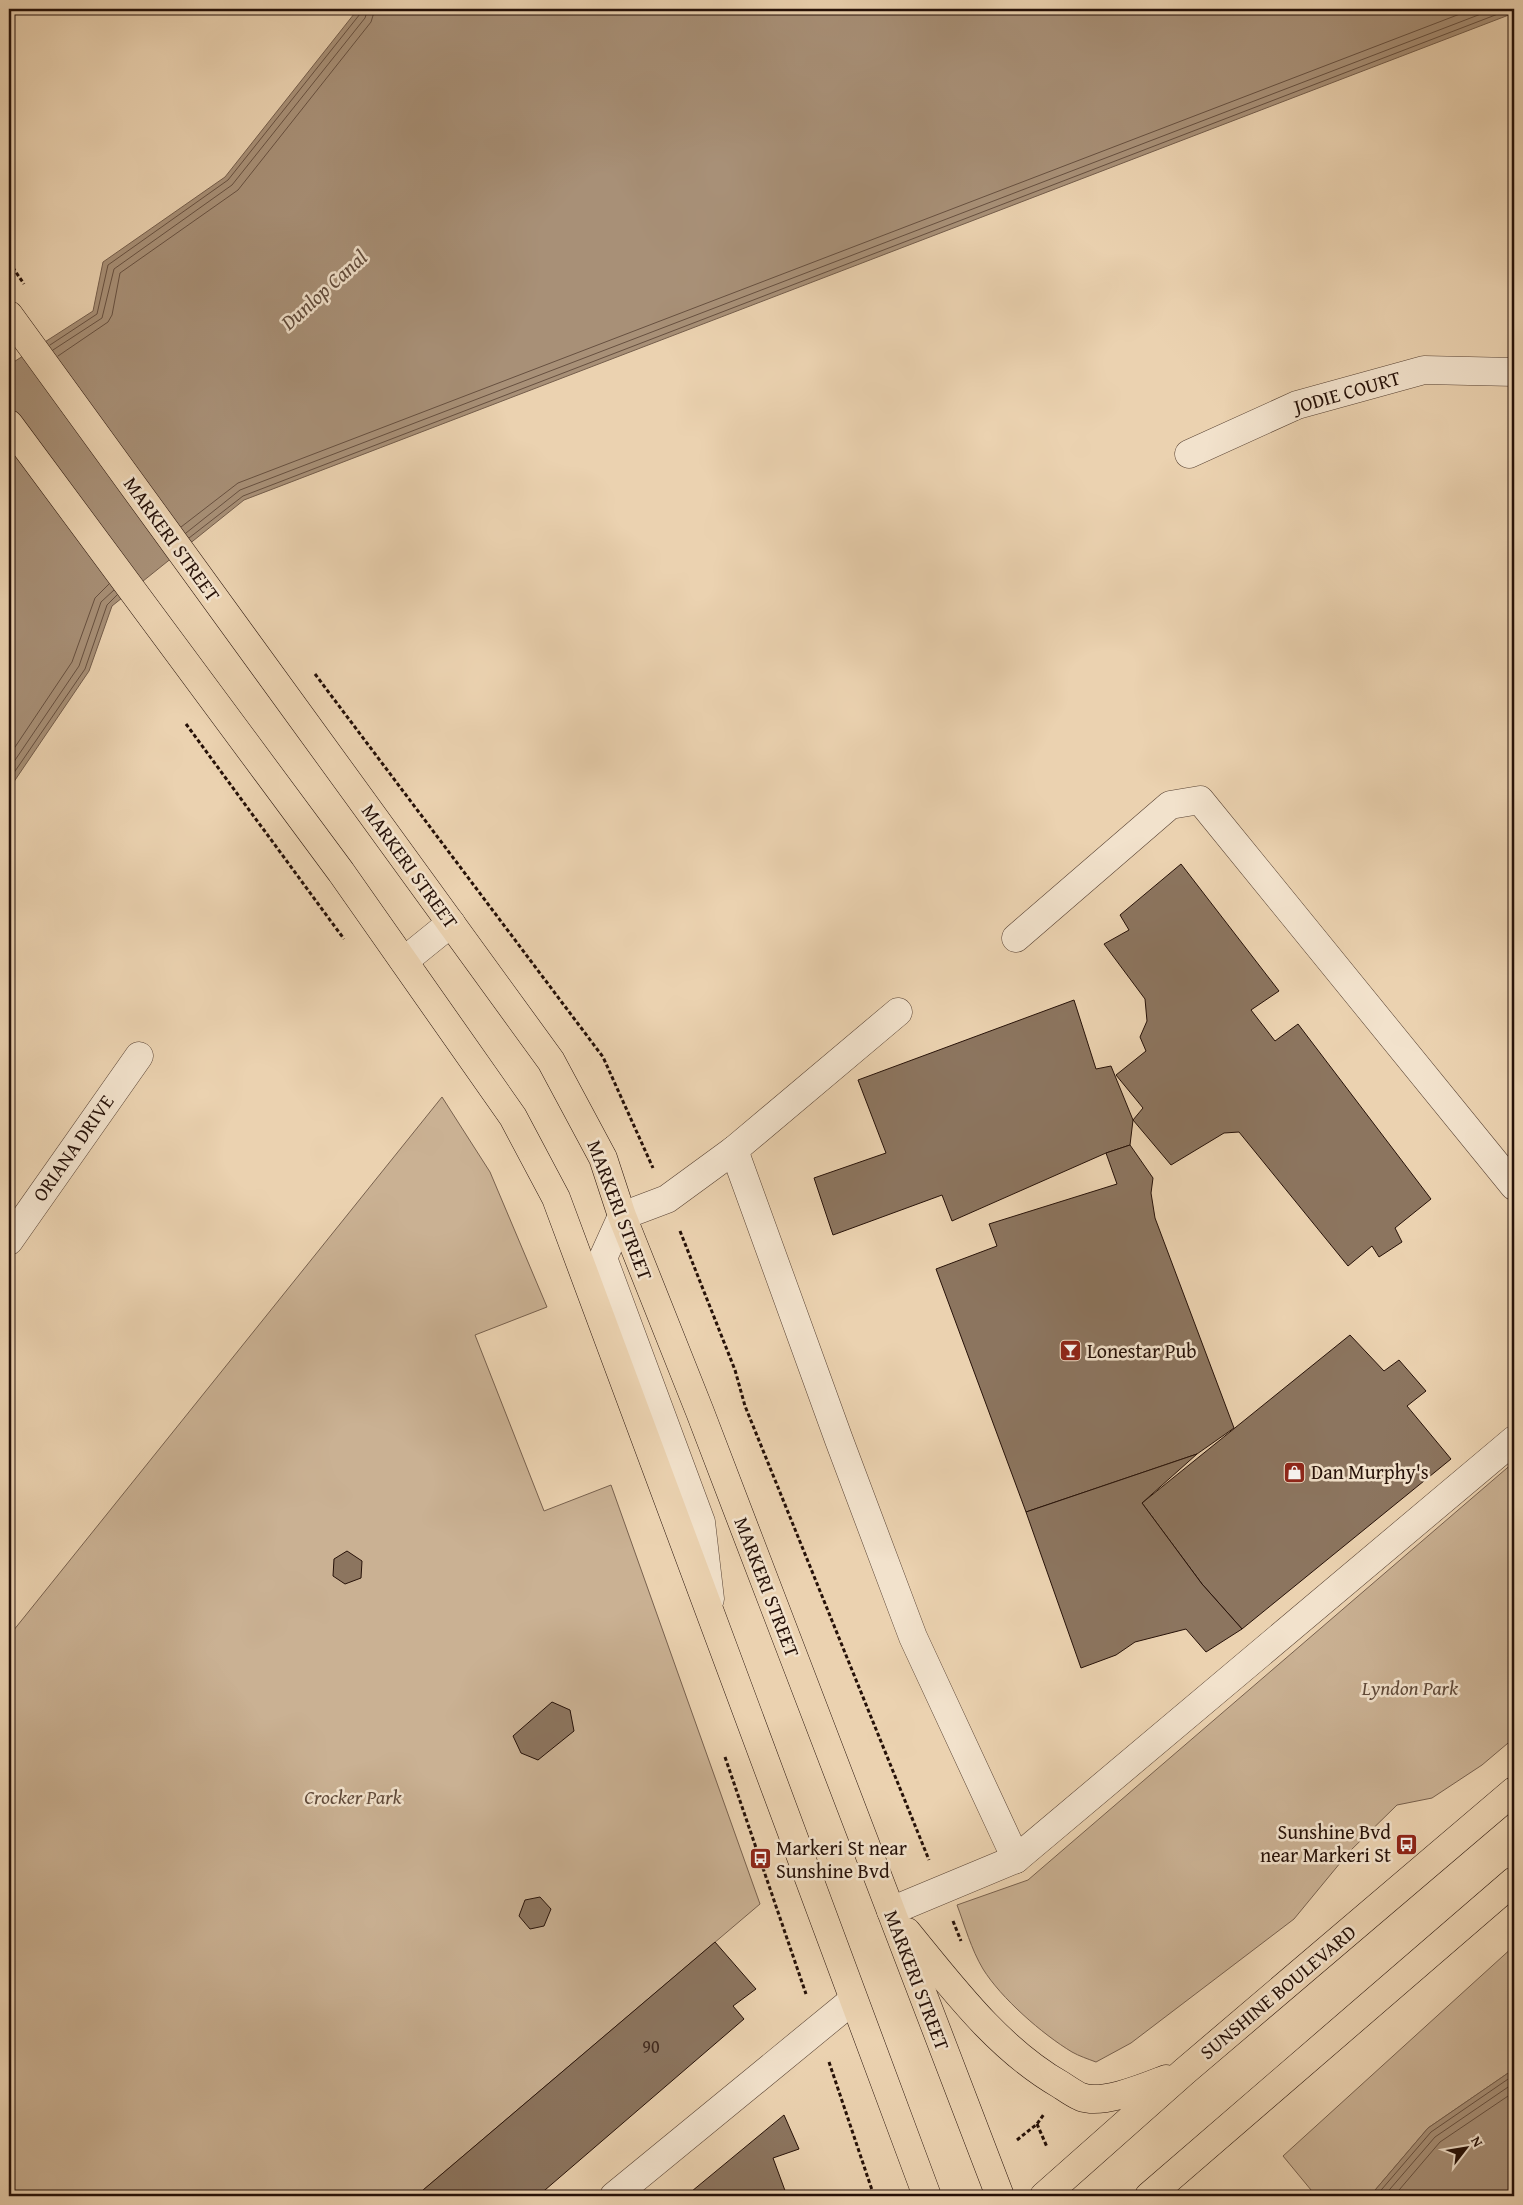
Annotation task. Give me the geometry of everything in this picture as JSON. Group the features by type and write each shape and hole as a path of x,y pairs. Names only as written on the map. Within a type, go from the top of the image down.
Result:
{"main road":[{"name":"MARKERI STREET","path":"9,315 551,1061 603,1158 622,1216 707,1431 1000,2196"},
{"path":"9,424 335,864 404,961 513,1117 556,1198 927,2196"},
{"name":"SUNSHINE BOULEVARD","path":"1044,2196 1185,2071 1514,1791"},
{"path":"1149,2196 1514,1881"},
{"path":"891,1911 962,2000 997,2035 1042,2074 1082,2097 1129,2094 1185,2071"}],"street":[{"name":"JODIE COURT","path":"1189,454 1297,405 1424,370 1514,372"},
{"path":"1016,938 1170,805 1200,800 1514,1186"},
{"path":"404,961 451,923"},
{"path":"712,1620 702,1522 603,1258 622,1216 667,1199 734,1150 898,1012"},
{"name":"ORIANA DRIVE","path":"9,1241 138,1056"},
{"path":"734,1150 913,1637 1016,1860"},
{"path":"891,1911 1016,1860 1514,1440"},
{"path":"614,2196 853,2000"}],"path":[{"path":"9,262 18,275"},
{"path":"185,723 347,944"},
{"path":"722,1750 874,2196"},
{"path":"1018,2140 1037,2124 1049,2107"},
{"path":"1037,2124 1048,2147"}],"green space":[{"name":"Crocker Park","path":"442,1097 490,1172 547,1307 475,1335 544,1511 611,1485 760,1904 416,2196 9,2196 9,1636"},
{"name":"Lyndon Park","path":"1514,1462 1514,1738 1482,1765 1432,1798 1397,1805 1350,1851 1294,1919 1131,2043 1096,2062 1072,2052 1023,2015 1000,1992 983,1969 957,1905 1028,1880"},
{"path":"1514,1946 1514,2069 1428,2128 1370,2196 1316,2196 1283,2156"}],"water":[{"name":"Dunlop Canal","path":"358,9 1514,9 1514,13 244,500 112,606 89,671 9,789 9,365 93,311 103,262 225,177"},
{"path":"1514,2069 1514,2196 1370,2196 1428,2128"}],"building":[{"path":"1181,864 1279,991 1251,1010 1275,1041 1298,1024 1431,1199 1395,1228 1402,1242 1379,1257 1372,1246 1348,1266 1239,1132 1224,1133 1171,1165 1133,1120 1143,1108 1116,1075 1146,1051 1140,1037 1147,1021 1145,999 1104,944 1129,930 1120,915"},
{"path":"1074,1000 1096,1069 1111,1066 1133,1120 1130,1145 1106,1153 952,1221 942,1195 833,1235 814,1178 886,1153 858,1080"},
{"path":"1130,1145 1153,1178 1151,1193 1155,1218 1234,1428 1197,1454 1026,1512 936,1269 997,1246 989,1224 1117,1184 1106,1153"},
{"path":"1350,1335 1384,1371 1399,1360 1426,1391 1407,1406 1451,1459 1242,1629 1202,1584 1142,1503"},
{"path":"1197,1454 1142,1503 1202,1584 1242,1629 1206,1652 1186,1629 1135,1642 1116,1655 1081,1668 1026,1512"},
{"path":"347,1551 362,1561 361,1578 345,1584 333,1576 334,1559"},
{"path":"552,1702 570,1710 574,1731 538,1760 521,1753 513,1736"},
{"path":"540,1897 551,1909 544,1926 530,1929 519,1916 525,1900"},
{"path":"715,1942 756,1989 733,2006 744,2019 538,2196 416,2196"},
{"path":"784,2115 799,2149 773,2158 787,2196 686,2196"}],"place":[{"name":"Lonestar Pub","path":"1071,1351"},
{"name":"Dan Murphy's","path":"1295,1472"},
{"name":"Sunshine Bvd near Markeri St","path":"1407,1844"},
{"name":"Markeri St near Sunshine Bvd","path":"760,1859"}]}
